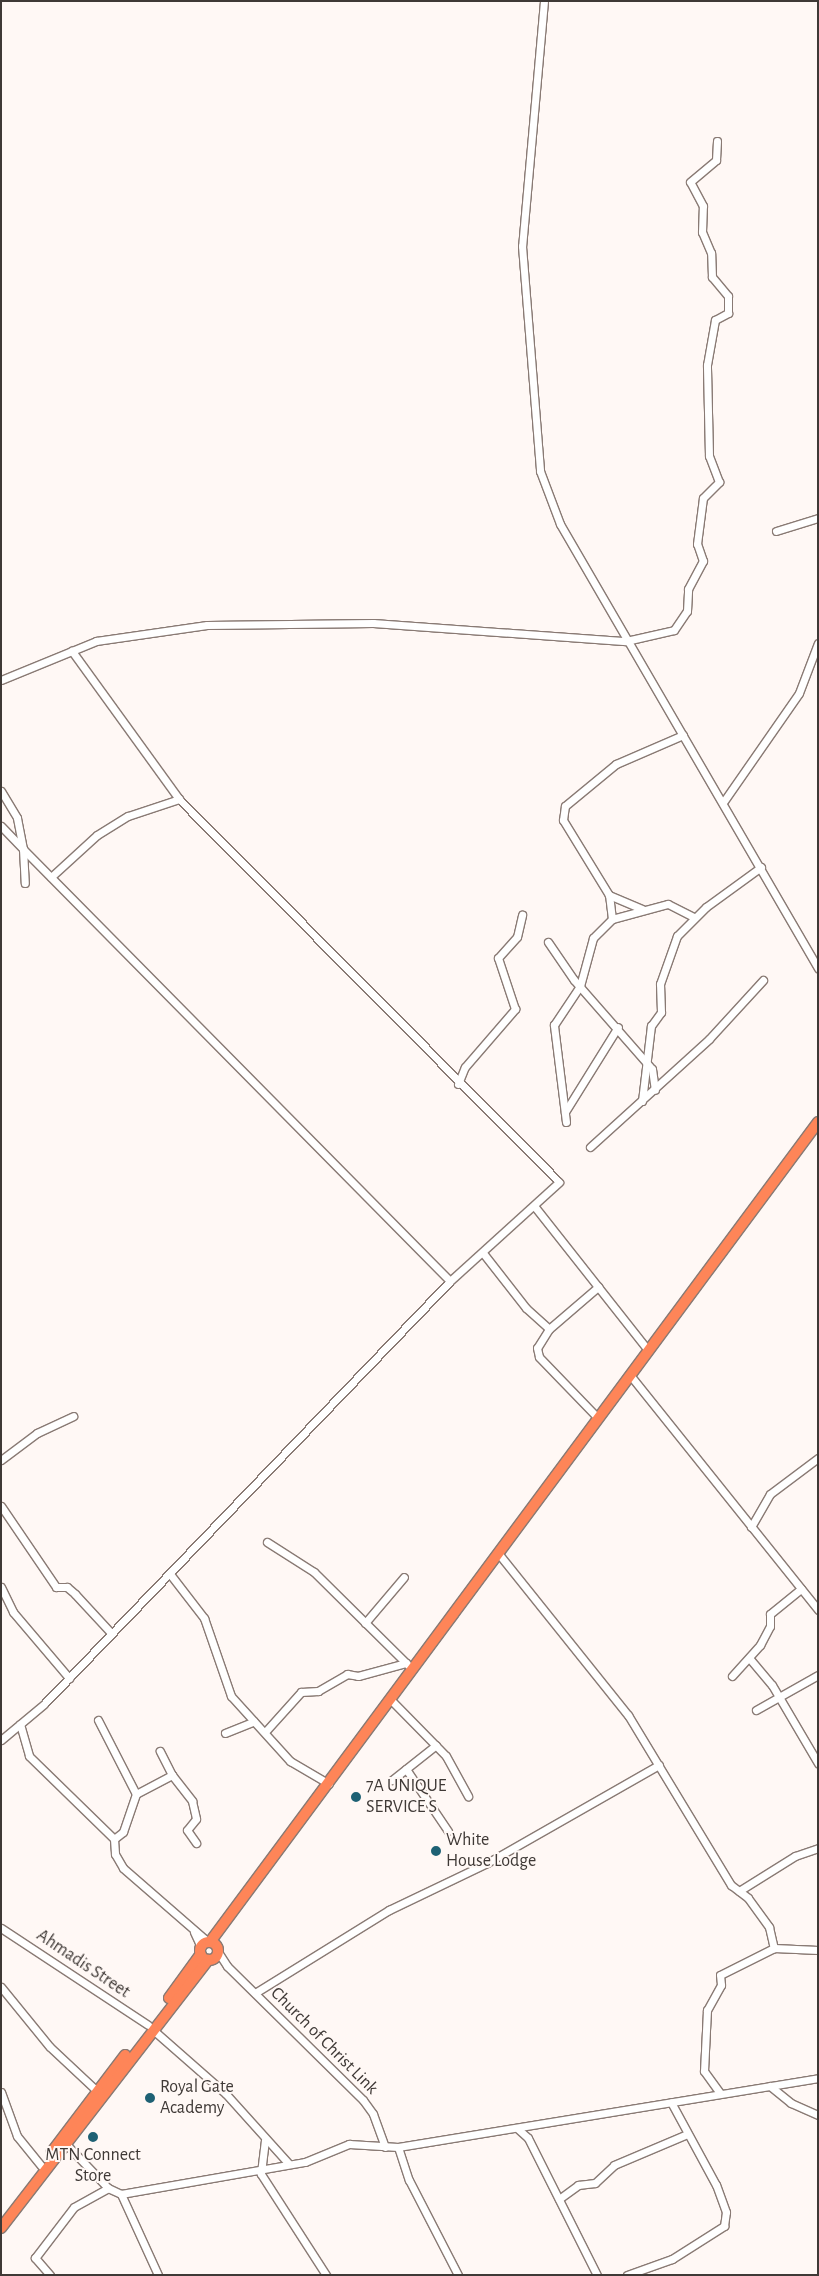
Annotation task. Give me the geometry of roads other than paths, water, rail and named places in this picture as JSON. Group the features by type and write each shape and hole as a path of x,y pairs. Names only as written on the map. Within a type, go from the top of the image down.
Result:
{"highway":[{"path":"1,2228 66,2144 391,1700 409,1666 498,1553 818,1122"},
{"path":"1,2218 97,2091 150,2027"}],"street":[{"path":"544,1 522,246 540,471 560,524 626,641 724,801 818,968"},
{"path":"1,680 72,651 127,635 207,625 373,624 626,641 665,635 674,630 687,611 688,589 703,561 697,544 703,498 718,482 709,456 707,365 715,320 728,313 728,296 712,277 711,253 702,232 703,206 690,182 716,160 717,141"},
{"path":"776,531 818,518"},
{"path":"724,801 799,693 818,643"},
{"path":"1,1740 69,1678 450,1281 535,1207 559,1182 458,1084 179,799 72,651"},
{"path":"612,919 610,895 563,820 565,806 616,764 683,735"},
{"path":"1,791 18,818 23,849 24,883"},
{"path":"50,877 97,835 128,816 179,799"},
{"path":"1,826 450,1281"},
{"path":"642,1101 645,1060 652,1026 661,1012 660,984 677,936 694,918 761,867"},
{"path":"610,895 642,908"},
{"path":"566,1122 554,1025 580,986 592,938 612,919 642,908 668,904 694,918"},
{"path":"458,1084 465,1067 515,1009 498,958 518,937 522,915"},
{"path":"548,942 580,986 618,1027 652,1069 655,1090"},
{"path":"590,1147 655,1090 733,1016 763,980"},
{"path":"565,1112 618,1027"},
{"path":"535,1207 648,1350"},
{"path":"483,1253 526,1308 549,1329"},
{"path":"598,1287 549,1329 537,1348 539,1358 598,1418"},
{"path":"630,1375 818,1610"},
{"path":"1,1460 37,1433 73,1416"},
{"path":"751,1527 770,1494 818,1458"},
{"path":"1,1506 56,1587 71,1590 95,1611 112,1634"},
{"path":"267,1542 314,1572 409,1666"},
{"path":"498,1553 593,1668 659,1765 731,1885 739,1891 769,1927 774,1948"},
{"path":"170,1574 204,1618 226,1687 254,1722 290,1761 328,1784"},
{"path":"365,1623 404,1577"},
{"path":"1,1587 13,1612 69,1678"},
{"path":"732,1676 750,1659 770,1626 770,1614 801,1589"},
{"path":"750,1659 776,1696 818,1764"},
{"path":"265,1732 300,1692 318,1691 347,1674 358,1676 409,1666"},
{"path":"756,1710 776,1696 818,1675"},
{"path":"391,1700 436,1745 468,1796"},
{"path":"98,1720 136,1794"},
{"path":"225,1733 254,1722"},
{"path":"20,1724 29,1756 114,1839 115,1854 124,1868 193,1929 209,1950"},
{"path":"392,1780 436,1745"},
{"path":"160,1751 172,1775 192,1802 196,1818 187,1830 196,1843"},
{"path":"255,1993 389,1910 495,1859 659,1765"},
{"path":"406,1769 448,1831"},
{"path":"114,1839 123,1832 136,1794 172,1775"},
{"path":"739,1891 795,1856 818,1848"},
{"name":"Ahmadis Street","path":"1,1928 150,2027 226,2094 265,2140 289,2164"},
{"path":"720,2093 704,2071 707,2010 721,1985 720,1975 774,1948 818,1950"},
{"name":"Church of Christ Link","path":"209,1950 363,2100 374,2114 385,2147"},
{"path":"1,1987 50,2047 97,2091"},
{"path":"66,2144 108,2188 121,2194 289,2164 336,2146 398,2147 518,2129 720,2093 818,2078"},
{"path":"770,2086 791,2103 818,2115"},
{"path":"1,2092 16,2136 41,2166"},
{"path":"627,2275 672,2258 724,2226 726,2212 716,2185 685,2134 671,2102"},
{"path":"518,2129 528,2138 598,2275"},
{"path":"559,2199 578,2186 595,2183 614,2165 685,2134"},
{"path":"265,2140 261,2170 326,2275"},
{"path":"398,2147 409,2180 458,2275"},
{"path":"50,2275 35,2258 74,2207 108,2188"},
{"path":"121,2194 158,2275"}],"place":[{"name":"7A UNIQUE SERVICE S","path":"356,1797"},
{"name":"White House Lodge","path":"436,1851"},
{"name":"Royal Gate Academy","path":"150,2098"},
{"name":"MTN Connect Store","path":"93,2137"}]}
